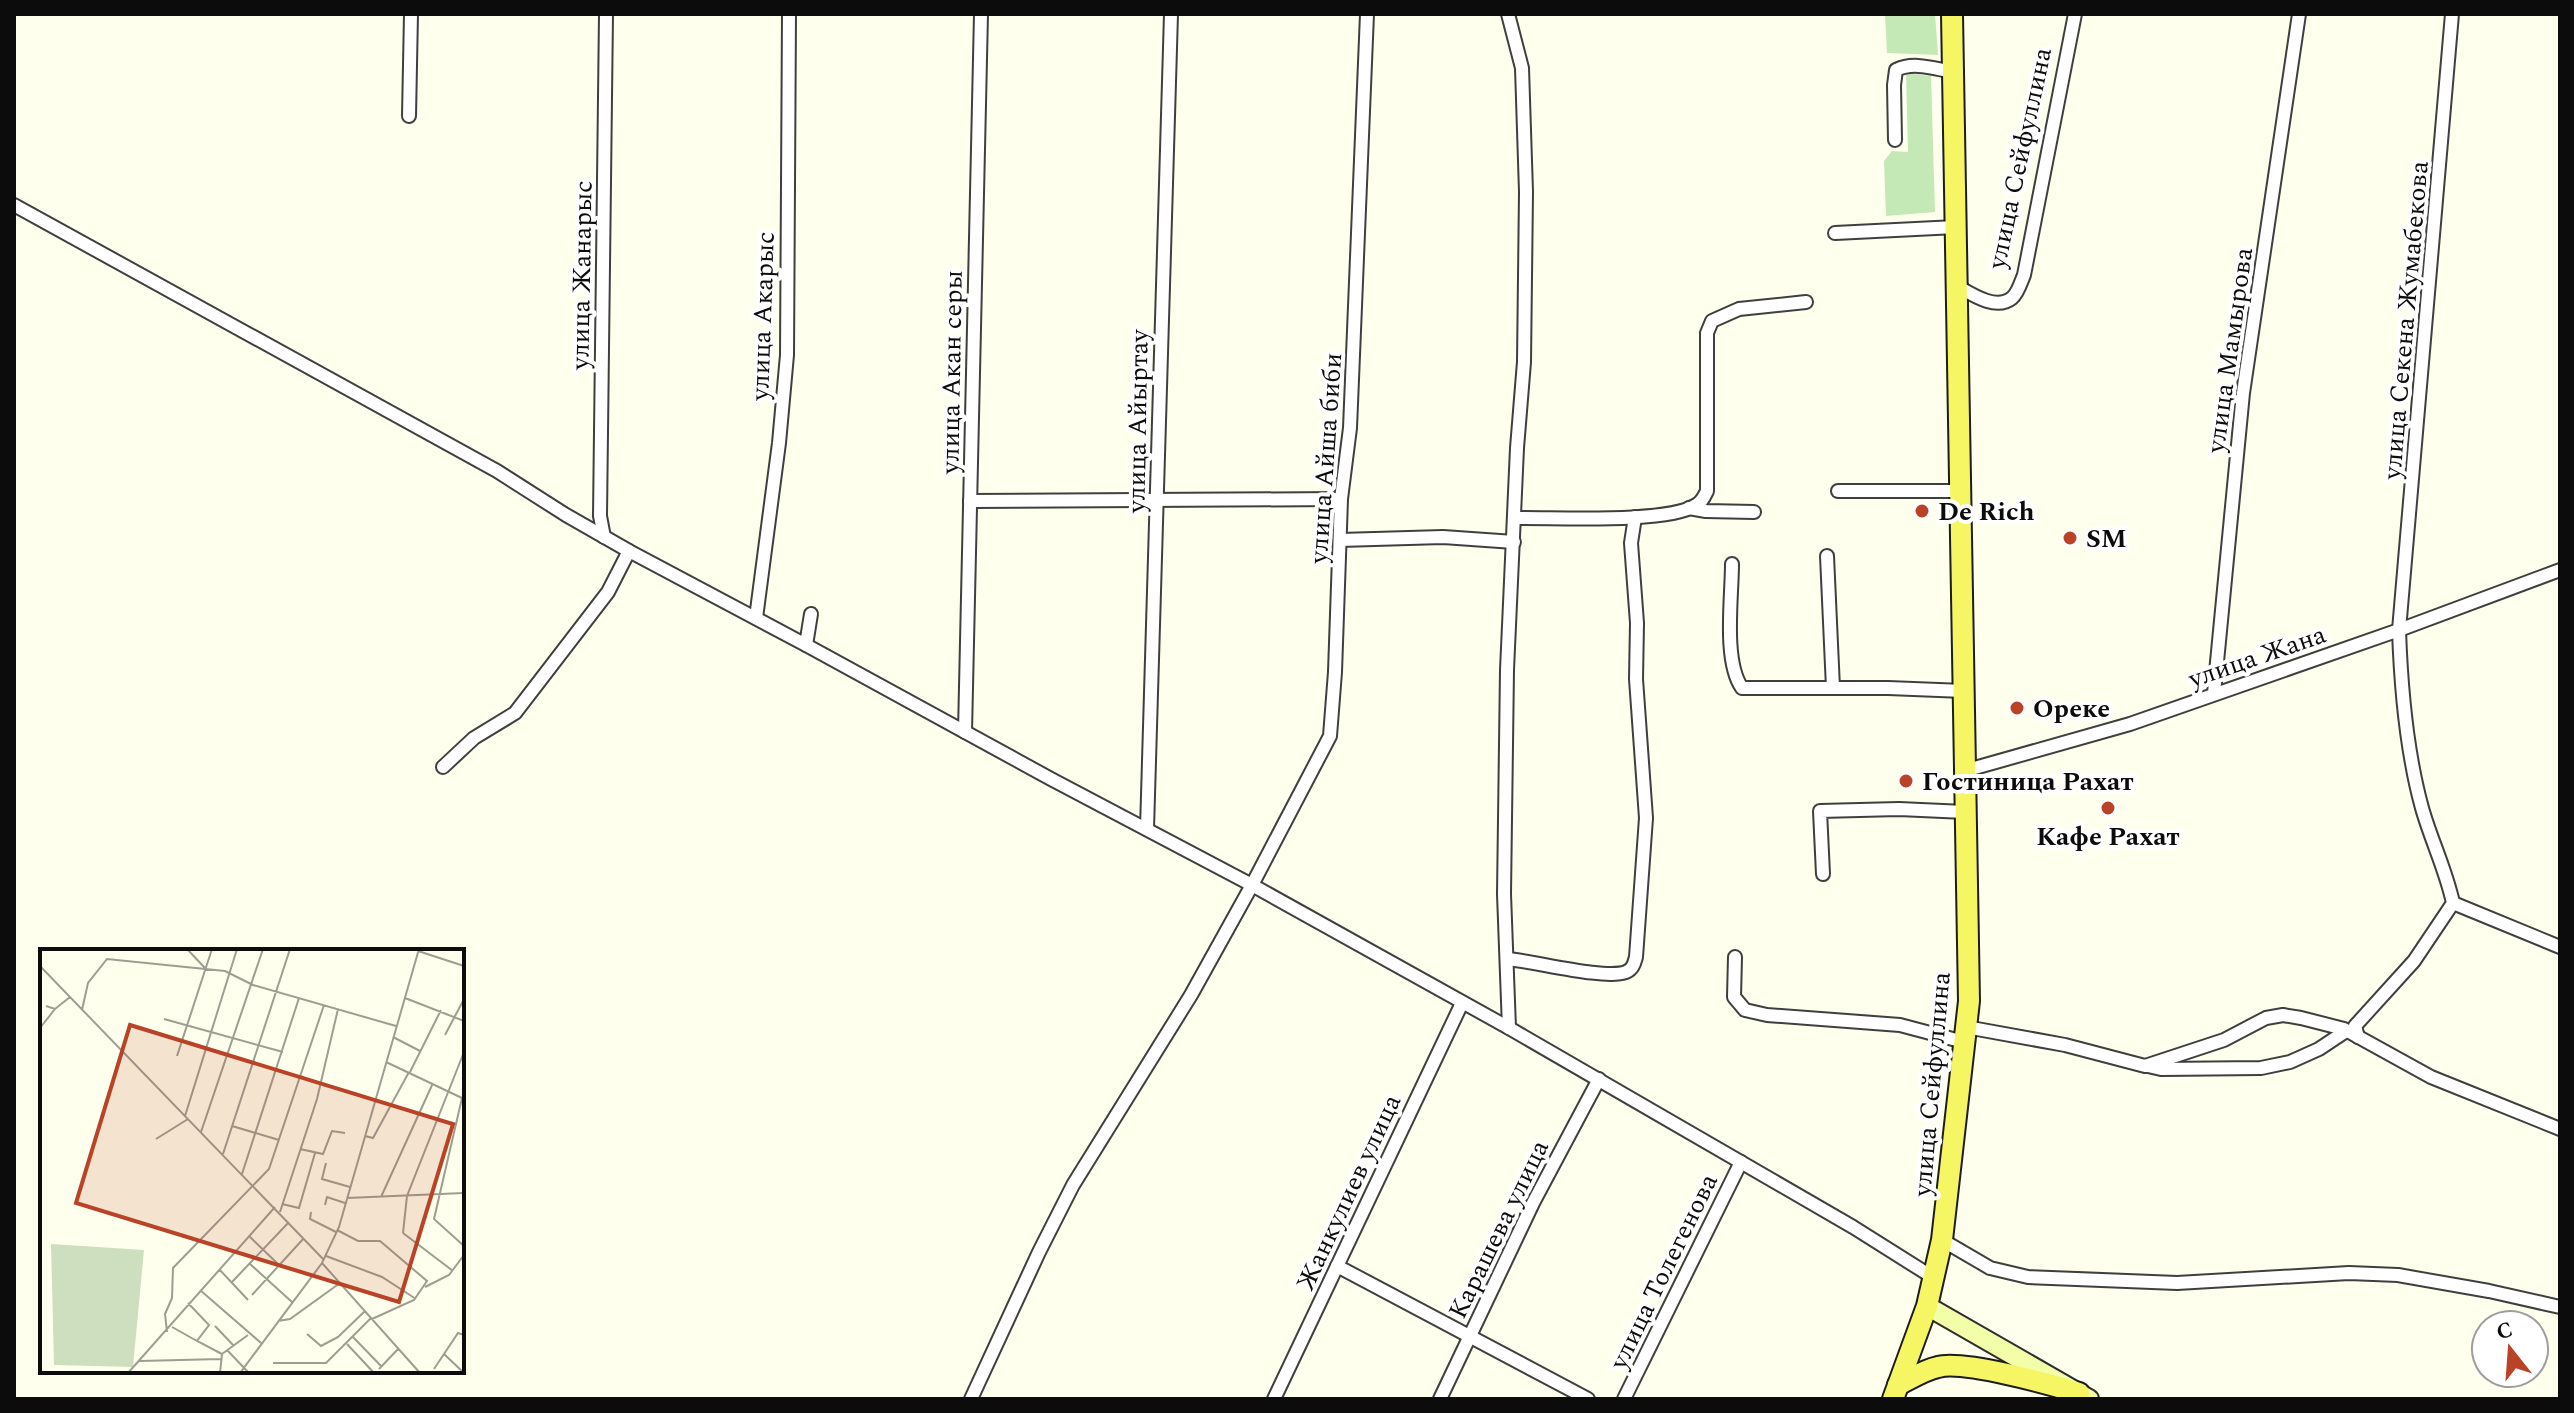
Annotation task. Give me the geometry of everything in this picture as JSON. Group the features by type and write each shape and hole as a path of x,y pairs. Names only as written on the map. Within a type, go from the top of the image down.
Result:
{"main road":[{"name":"улица Сейфуллина","path":"1895,1392 1927,1306 1942,1240 1969,1001 1952,14"},
{"path":"1895,1392 1932,1369 1950,1365 2034,1380 2084,1396"}],"street":[{"path":"409,116 411,14"},
{"name":"улица Жанарыс","path":"604,537 600,516 606,14"},
{"name":"улица Акарыс","path":"756,618 787,355 789,14"},
{"name":"улица Акан серы","path":"965,732 981,14"},
{"name":"улица Айыртау","path":"1147,829 1171,14"},
{"name":"улица Айша биби","path":"971,1399 1073,1185 1191,995 1330,736 1341,499 1350,428 1367,14"},
{"path":"1508,14 1520,54 1525,123 1524,362 1505,772 1504,894 1509,1028"},
{"name":"улица Сейфуллина","path":"1957,286 1982,300 2005,302 2015,297 2024,275 2075,14"},
{"name":"улица Мамырова","path":"2214,693 2243,393 2299,14"},
{"name":"улица Секена Жумабекова","path":"2452,14 2399,630 2401,693 2414,769 2422,807 2453,903"},
{"path":"1895,140 1896,70 1904,66 1918,66 1954,72"},
{"path":"14,205 497,471 629,551 1252,885 1509,1028 1853,1227 1934,1278"},
{"path":"1835,233 1956,227"},
{"path":"1689,508 1703,500 1707,491 1707,333 1712,321 1739,309 1806,302"},
{"path":"1838,491 1960,491"},
{"path":"970,501 1341,499"},
{"path":"1515,518 1635,517 1689,508 1754,512"},
{"path":"1507,959 1610,974 1628,971 1636,957 1646,818 1636,679 1637,623 1631,543 1635,517"},
{"path":"1340,540 1443,537 1514,542"},
{"path":"443,767 474,738 515,713 608,592 629,551"},
{"path":"1827,556 1833,688"},
{"path":"1732,564 1731,647 1736,679 1742,688 1964,691"},
{"name":"улица Жана","path":"1964,771 2130,724 2560,570"},
{"path":"806,645 811,614"},
{"path":"1823,874 1820,811 1899,809 1965,812"},
{"path":"1735,957 1734,997 1745,1010 1767,1015 1900,1025 2078,1048 2145,1066 2174,1070 2261,1068 2290,1062 2352,1034 2355,1026 2414,961 2453,903 2560,947"},
{"name":"Жанкулиев улица","path":"1274,1399 1462,1003"},
{"path":"2145,1066 2224,1040 2252,1023 2274,1016 2301,1018 2352,1034 2431,1077 2560,1129"},
{"name":"Карашева улица","path":"1440,1399 1533,1203 1599,1079"},
{"name":"улица Толегенова","path":"1624,1399 1741,1162"},
{"path":"1942,1240 1990,1268 2028,1277 2177,1283 2349,1273 2398,1275 2560,1307"},
{"path":"1337,1266 1588,1399"},
{"path":"1927,1306 2084,1396"}],"green space":[{"path":"1885,14 1935,14 1938,55 1887,53"},
{"path":"1906,73 1931,76 1935,212 1886,216 1884,161 1892,151 1908,152"}],"place":[{"name":"De Rich","path":"1922,511"},
{"name":"SM","path":"2070,538"},
{"name":"Ореке","path":"2017,708"},
{"name":"Гостиница Рахат","path":"1906,781"},
{"name":"Кафе Рахат","path":"2108,808"}]}
